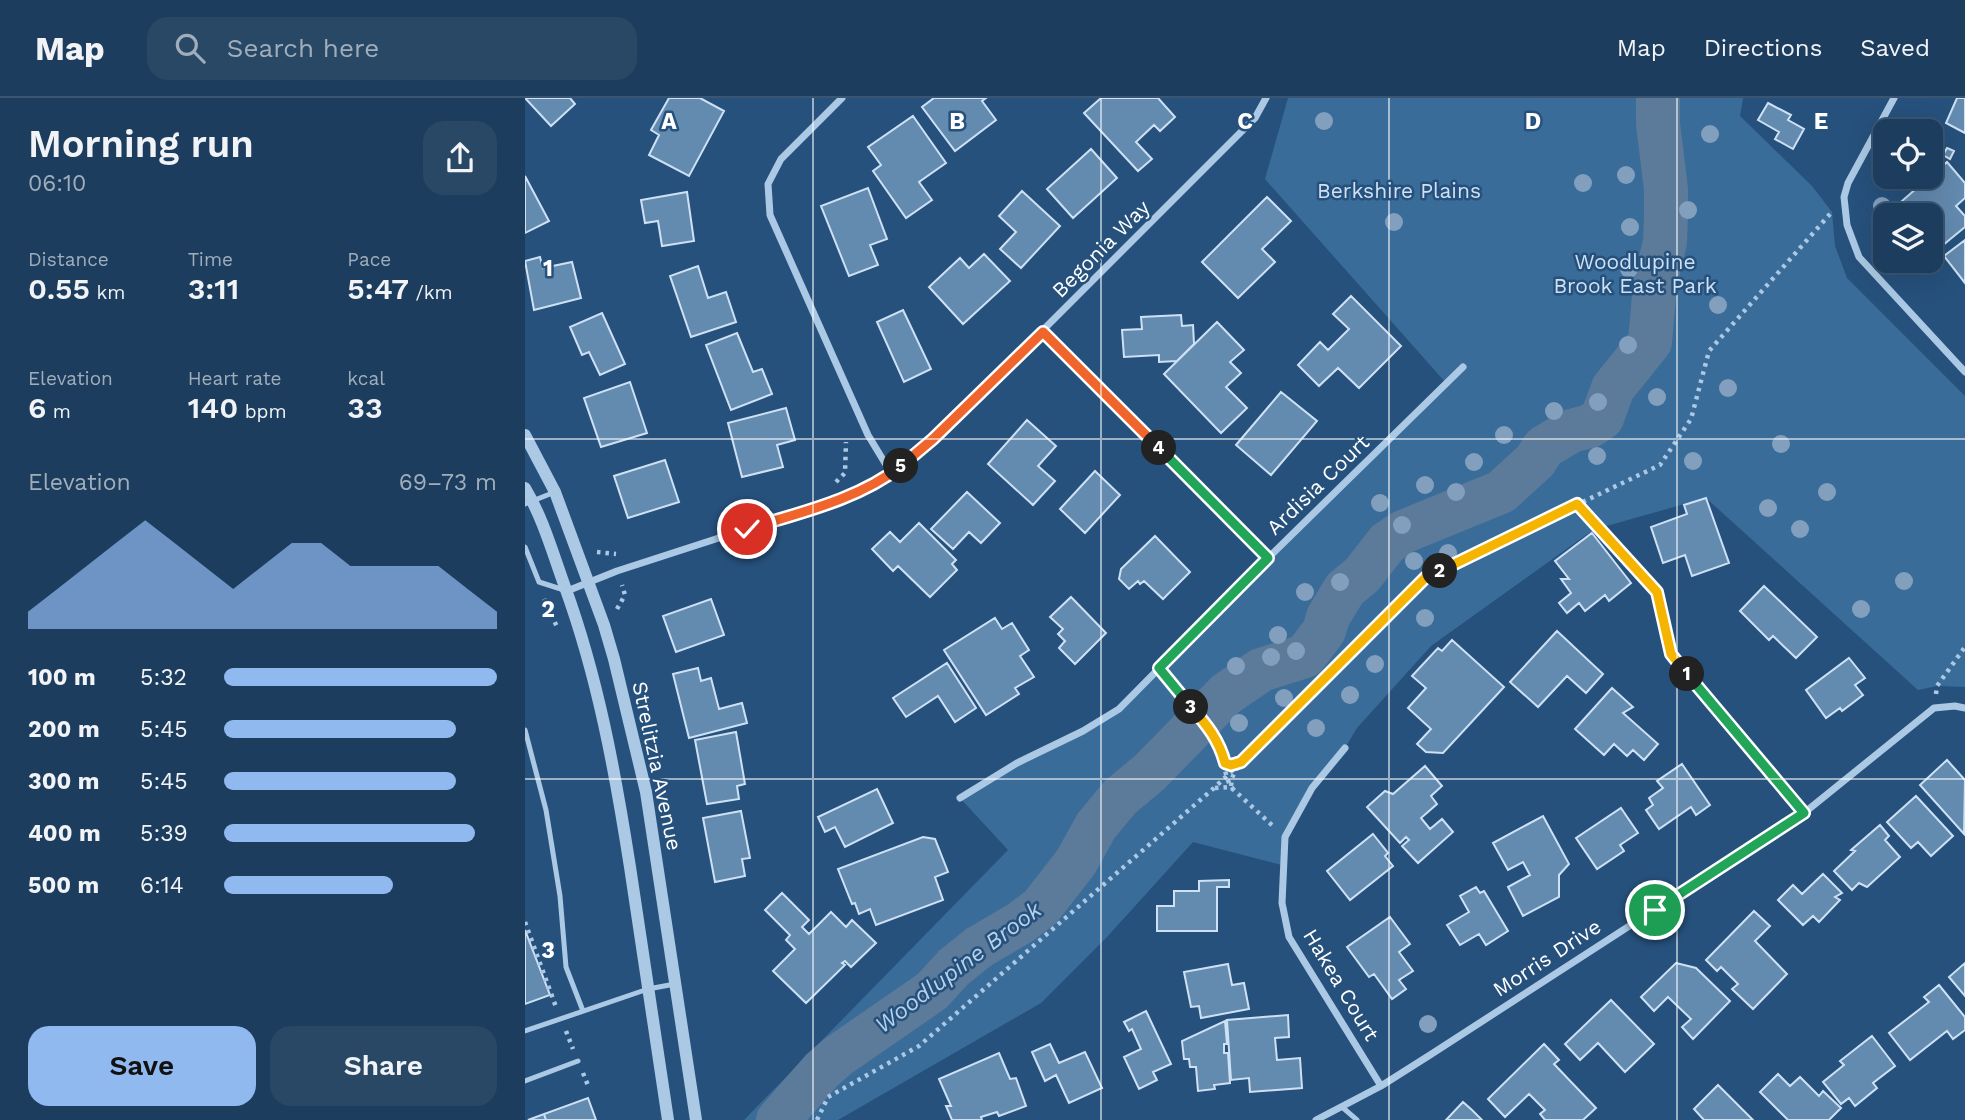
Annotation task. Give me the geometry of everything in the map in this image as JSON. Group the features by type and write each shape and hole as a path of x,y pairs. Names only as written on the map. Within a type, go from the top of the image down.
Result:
{"street":[{"path":"842,98 781,159 768,184 770,215 868,435 891,474"},
{"name":"Begonia Way","path":"567,591 842,498 891,474 933,439 1043,332 1255,118 1266,98"},
{"path":"1894,98 1848,183 1845,197 1847,225 1859,257 1965,372"},
{"path":"1043,332 1268,558"},
{"name":"Ardisia Court","path":"960,798 1017,763 1083,731 1119,709 1463,367"},
{"name":"Strelitzia Avenue","path":"525,435 555,492 611,648 646,792 696,1120"},
{"name":"Strelitzia Avenue","path":"525,488 567,591 591,664 605,726 668,1120"},
{"path":"1671,654 1804,813"},
{"path":"1934,708 1965,708"},
{"name":"Morris Drive","path":"1316,1120 1381,1086 1804,813 1934,708"},
{"name":"Hakea Court","path":"1345,748 1312,788 1285,837 1282,903 1289,937 1381,1086"}],"lane":[{"path":"529,503 555,492"},
{"path":"525,547 539,582 567,591"},
{"path":"525,730 545,810 560,896 566,967 583,1011"},
{"path":"525,1031 648,989 676,984"},
{"path":"525,1081 578,1061"},
{"path":"1342,1107 1357,1120"}],"path":[{"path":"817,1120 828,1097 919,1046 1214,788 1426,577 1660,465 1691,419 1709,351 1845,197"},
{"path":"826,489 845,474 846,442"},
{"path":"1577,504 1657,592 1671,654"},
{"path":"594,551 600,554 620,554"},
{"path":"1934,708 1937,686 1965,647"},
{"path":"1159,668 1210,728 1220,745 1228,783 1285,837"},
{"path":"1225,763 1241,763"},
{"path":"1222,780 1225,763"},
{"path":"1234,790 1231,781 1241,763"},
{"path":"1214,788 1220,786 1234,790"}],"green space":[{"path":"1288,98 1743,98 1740,116 1812,186 1832,212 1835,246 1847,278 1965,396 1965,687 1937,686 1918,690 1706,498 1603,527 1586,535 1431,646 1357,728 1345,748 1312,788 1284,846 1282,865 1193,842 1107,937 1041,1003 838,1120 744,1120 1008,850 960,798 1119,709 1446,383 1265,179"}],"building":[{"path":"525,98 570,98 575,104 551,126"},
{"path":"669,98 700,98 724,111 689,176 649,155 659,135 651,130"},
{"path":"934,98 986,98 982,101 996,120 955,151 922,107"},
{"path":"1101,98 1158,98 1175,117 1160,131 1154,125 1136,142 1152,159 1138,171 1084,113"},
{"path":"1957,98 1965,98 1965,133 1946,123"},
{"path":"1768,103 1791,115 1788,120 1804,129 1793,149 1775,139 1779,132 1758,120"},
{"path":"913,116 946,163 919,182 932,200 906,218 873,171 881,165 868,147"},
{"path":"1947,148 1954,151 1950,159 1943,155"},
{"path":"1091,149 1117,178 1073,218 1047,189"},
{"path":"1947,162 1965,183 1965,198 1956,206 1965,216 1965,227 1943,245 1943,203 1900,203 1916,189 1943,189 1943,165"},
{"path":"525,176 549,221 525,233"},
{"path":"868,188 887,239 870,245 878,265 849,276 821,206"},
{"path":"1022,191 1060,226 1021,268 1000,249 1016,232 999,216"},
{"path":"687,192 694,241 662,246 658,221 645,223 641,200"},
{"path":"1267,197 1291,221 1262,249 1275,262 1238,298 1202,262"},
{"path":"1965,240 1965,283 1944,256"},
{"path":"984,254 1010,281 963,324 929,287 960,258 969,268"},
{"path":"540,257 543,268 572,262 581,298 534,310 525,261"},
{"path":"698,266 708,298 726,292 736,322 691,337 670,276"},
{"path":"1351,296 1401,346 1359,388 1338,368 1319,386 1298,365 1320,342 1328,350 1349,329 1333,314"},
{"path":"903,310 931,369 904,382 877,322"},
{"path":"602,313 625,364 600,375 589,352 582,355 570,327"},
{"path":"1181,315 1182,326 1193,325 1194,344 1177,361 1159,362 1159,355 1124,357 1122,330 1142,329 1141,317"},
{"path":"1217,322 1244,350 1230,362 1241,373 1226,387 1247,408 1221,433 1164,374"},
{"path":"737,333 753,372 762,369 772,394 731,410 706,345"},
{"path":"630,382 647,433 601,447 584,398"},
{"path":"1281,392 1317,421 1271,475 1236,445"},
{"path":"786,408 795,440 777,445 783,467 742,477 728,423"},
{"path":"1027,420 1056,446 1038,466 1055,481 1033,505 988,464"},
{"path":"665,460 679,502 628,518 614,476"},
{"path":"1095,471 1120,495 1085,533 1060,509"},
{"path":"967,492 1000,523 981,543 969,532 953,549 931,529"},
{"path":"1706,498 1729,563 1692,576 1685,555 1663,563 1651,527 1687,514 1684,505"},
{"path":"919,523 956,560 952,564 957,570 930,597 898,566 893,571 872,549 890,532 900,542"},
{"path":"1592,533 1631,583 1609,601 1605,595 1585,611 1579,603 1567,613 1559,603 1571,593 1561,579 1569,579 1555,561"},
{"path":"1155,536 1190,572 1163,599 1144,581 1140,584 1138,581 1129,589 1119,579 1121,569"},
{"path":"1764,586 1817,637 1796,658 1773,636 1769,640 1740,611"},
{"path":"1071,597 1106,633 1075,664 1059,648 1065,641 1058,634 1063,629 1050,617"},
{"path":"711,599 724,635 676,652 663,616"},
{"path":"995,618 1002,629 1012,623 1029,650 1020,656 1034,677 1015,688 1019,694 986,715 944,650"},
{"path":"1557,631 1603,674 1586,693 1567,676 1538,707 1510,682"},
{"path":"1452,640 1504,687 1443,753 1426,752 1417,744 1431,729 1408,708 1426,688 1412,676 1438,648 1442,651"},
{"path":"1849,658 1865,678 1855,685 1863,695 1842,711 1840,708 1826,718 1806,690"},
{"path":"947,663 976,708 955,722 938,696 906,717 893,698"},
{"path":"698,668 701,681 711,678 719,709 742,703 747,723 689,738 673,674"},
{"path":"1612,688 1633,707 1623,713 1658,744 1644,760 1633,750 1627,756 1614,744 1604,755 1575,729"},
{"path":"736,732 745,784 737,786 739,799 707,804 695,740"},
{"path":"1947,760 1965,780 1964,834 1920,785"},
{"path":"1682,764 1710,805 1696,815 1691,807 1659,829 1646,810 1653,805 1649,798 1663,788 1657,781"},
{"path":"1425,766 1442,786 1431,796 1437,804 1421,818 1430,829 1442,819 1453,832 1418,863 1402,846 1409,840 1406,837 1400,843 1367,807 1385,791 1393,794"},
{"path":"877,789 893,823 845,847 835,827 825,832 818,817"},
{"path":"1916,796 1953,836 1931,856 1918,842 1911,848 1887,822"},
{"path":"1621,808 1638,833 1620,845 1624,851 1597,869 1576,838"},
{"path":"741,811 750,858 742,859 745,876 715,882 703,818"},
{"path":"1543,816 1569,864 1559,875 1559,897 1523,916 1508,887 1530,875 1523,862 1508,870 1493,843"},
{"path":"1880,825 1889,836 1885,840 1900,857 1867,887 1859,883 1852,890 1834,871 1855,851 1851,850"},
{"path":"1373,834 1388,853 1385,856 1393,866 1350,900 1327,871"},
{"path":"923,837 935,839 948,872 935,877 943,900 876,925 870,909 859,914 855,903 852,904 838,869"},
{"path":"1823,874 1842,893 1835,897 1840,900 1819,922 1813,916 1803,925 1778,900 1793,885 1802,894"},
{"path":"1229,880 1229,887 1217,887 1217,931 1157,931 1157,906 1174,906 1174,891 1199,891 1199,881"},
{"path":"1476,887 1480,893 1484,891 1508,931 1486,945 1479,934 1460,945 1447,925 1469,912 1460,896"},
{"path":"782,893 809,920 802,927 809,934 831,912 846,927 852,920 876,943 851,967 845,961 842,963 845,965 806,1003 773,971 795,949 786,940 790,935 765,910"},
{"path":"1754,911 1770,926 1755,941 1787,974 1753,1009 1732,989 1738,984 1721,967 1717,971 1706,960"},
{"path":"1390,917 1410,944 1399,952 1413,971 1399,980 1406,989 1392,999 1374,974 1369,977 1347,947"},
{"path":"525,930 550,995 525,1004"},
{"path":"1676,963 1696,968 1730,1001 1693,1039 1682,1027 1691,1019 1668,997 1654,1011 1641,997"},
{"path":"1965,963 1965,996 1949,977"},
{"path":"1228,964 1232,985 1244,983 1249,1009 1201,1018 1199,1006 1191,1007 1184,972"},
{"path":"1939,985 1965,1017 1965,1030 1953,1039 1947,1031 1910,1060 1889,1033 1929,1002 1924,997"},
{"path":"1611,1000 1654,1044 1625,1072 1598,1043 1580,1060 1565,1044"},
{"path":"1146,1011 1171,1064 1153,1072 1157,1080 1139,1089 1124,1057 1141,1049 1132,1029 1129,1031 1124,1022"},
{"path":"1288,1015 1289,1037 1275,1038 1277,1060 1300,1058 1302,1088 1250,1092 1249,1078 1231,1080 1227,1020"},
{"path":"1225,1021 1227,1044 1224,1044 1224,1053 1228,1053 1230,1083 1214,1085 1215,1089 1198,1091 1196,1067 1190,1067 1189,1059 1184,1059 1182,1041"},
{"path":"1872,1036 1895,1066 1873,1083 1877,1088 1855,1106 1849,1098 1841,1104 1823,1082 1844,1065 1840,1061"},
{"path":"1050,1044 1059,1063 1085,1052 1102,1088 1069,1103 1056,1075 1045,1081 1032,1052"},
{"path":"1544,1044 1559,1060 1554,1064 1596,1108 1583,1120 1545,1120 1540,1114 1545,1110 1529,1094 1505,1117 1488,1099"},
{"path":"999,1053 1010,1079 1016,1078 1026,1106 999,1116 997,1112 981,1117 982,1120 952,1120 946,1106 951,1106 939,1079"},
{"path":"1778,1074 1790,1086 1800,1077 1819,1096 1823,1091 1841,1108 1829,1120 1788,1120 1760,1092"},
{"path":"1718,1085 1753,1120 1704,1120 1694,1109"},
{"path":"588,1098 596,1120 546,1120 544,1114"},
{"path":"1463,1102 1472,1110 1482,1120 1446,1120"},
{"path":"544,1114 546,1120 528,1120"}],"waterway":[{"name":"Woodlupine Brook","path":"778,1120 838,1056 932,991 954,967 979,947 1041,907 1076,862 1096,826 1120,797 1150,772 1226,694 1261,670 1305,656 1324,631 1328,617 1345,589 1362,575 1387,543 1403,532 1501,492 1535,461 1544,447 1571,431 1590,426 1602,418 1613,388 1650,342 1655,284 1665,242 1666,215 1658,98"}],"route":[{"path":"747,529 842,498 891,474 933,439 1043,332 1268,558 1159,668 1212,730 1225,763 1231,765 1241,762 1279,726 1426,577 1577,504 1657,592 1671,654 1804,813 1655,910"}],"park label":[{"name":"Berkshire Plains","path":"1399,191"},
{"name":"Woodlupine Brook East Park","path":"1635,274"}]}
